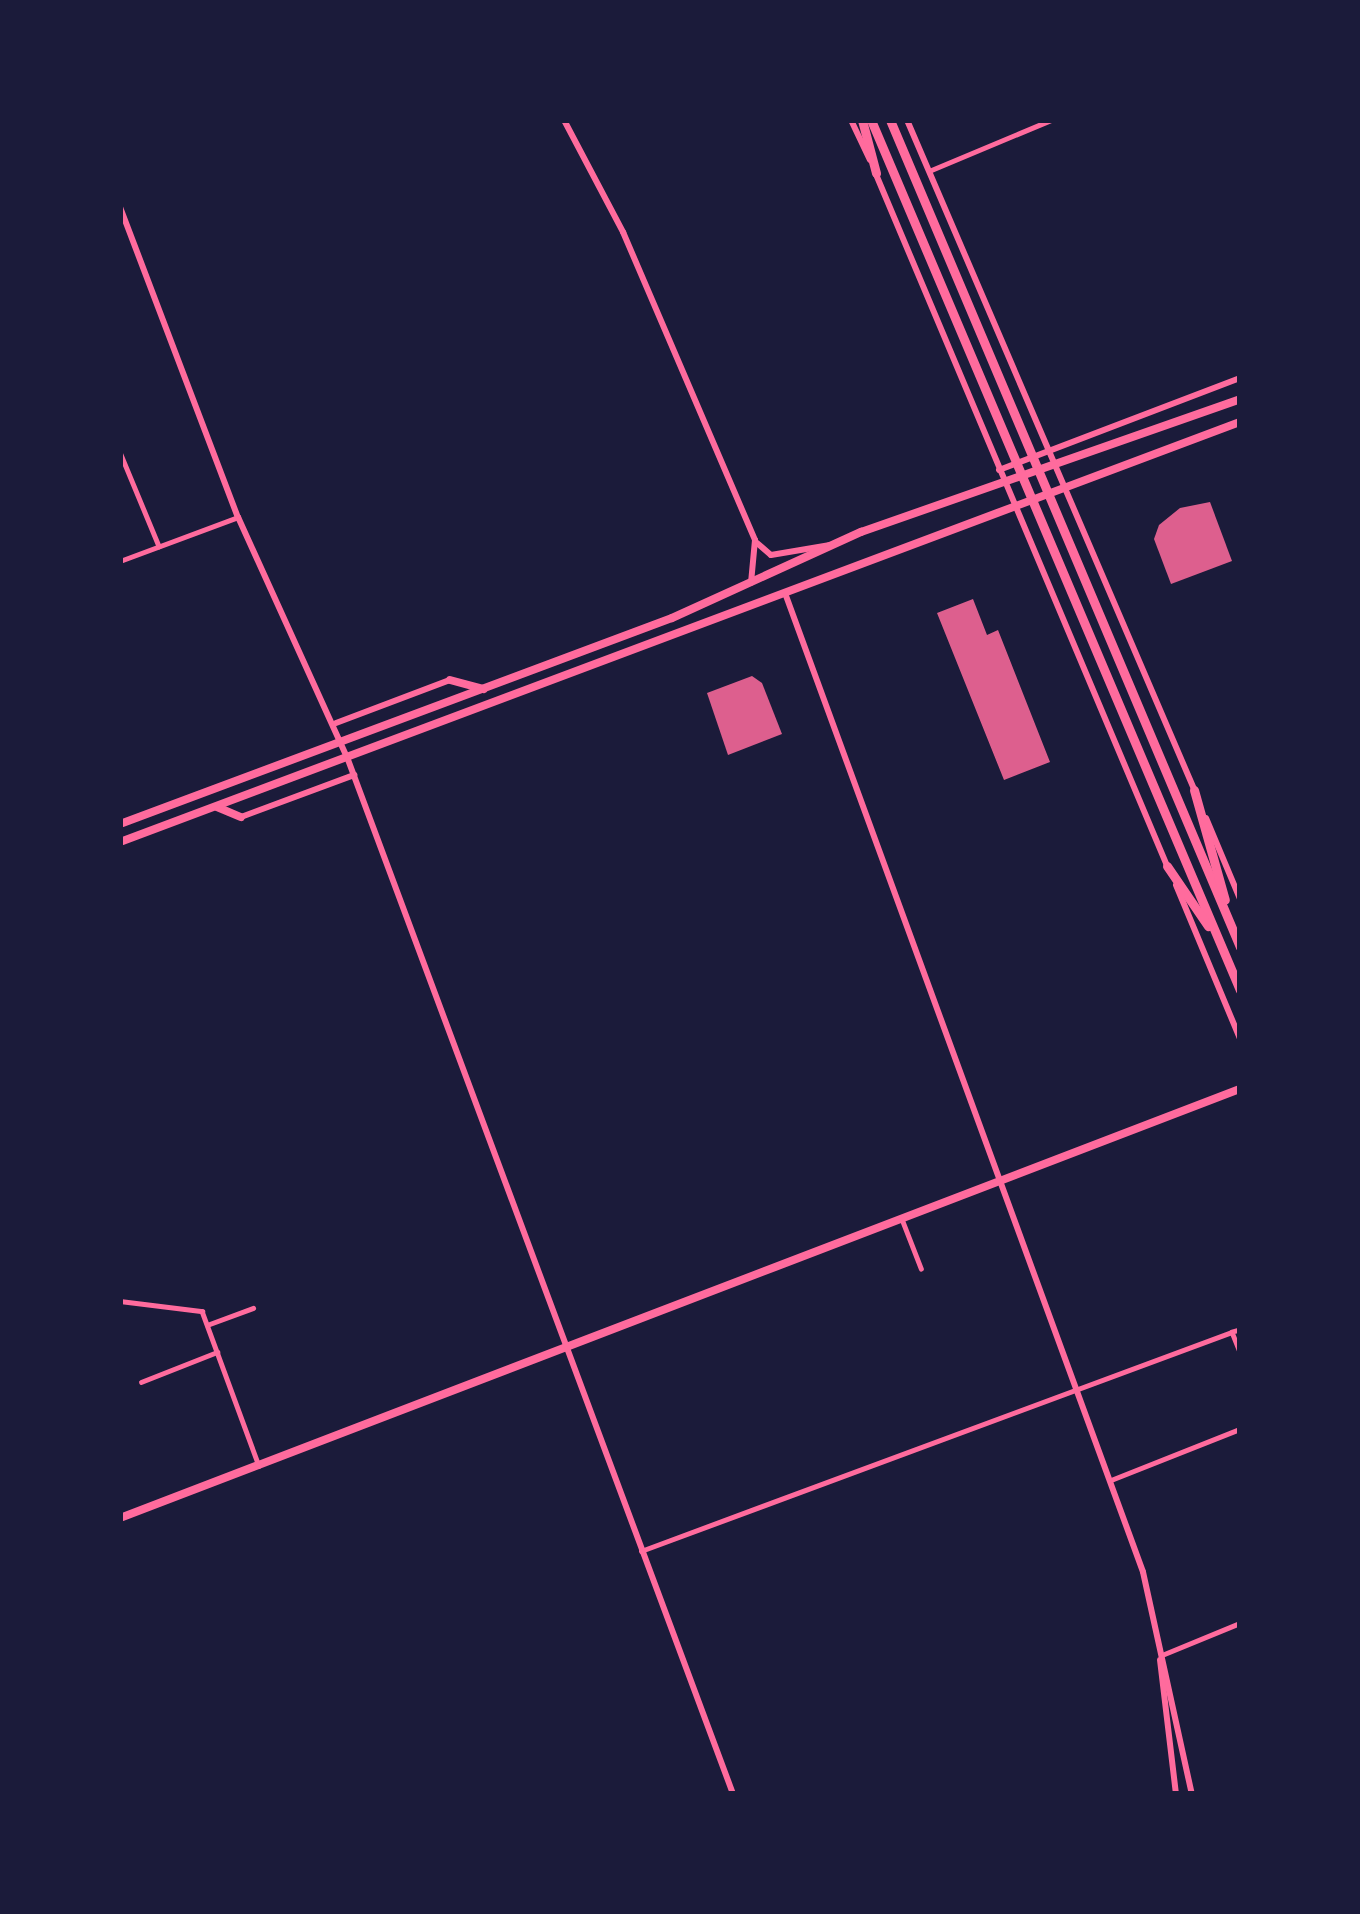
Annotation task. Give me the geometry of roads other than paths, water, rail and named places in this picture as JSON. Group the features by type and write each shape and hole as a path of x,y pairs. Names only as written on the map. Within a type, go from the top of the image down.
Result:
{"highway":[{"path":"867,120 876,173"},
{"path":"867,120 982,379 1240,990"},
{"path":"890,120 1238,944"},
{"path":"1194,790 1238,944"},
{"path":"1168,866 1222,946"}],"main road":[{"path":"120,824 750,586 830,545 1240,399"},
{"path":"120,842 1240,422"},
{"path":"450,680 485,689"},
{"path":"215,806 241,817"},
{"path":"120,1518 1240,1089"}],"street":[{"path":"563,120 623,232 755,540 771,555 830,545"},
{"path":"851,120 1240,1039"},
{"path":"908,120 1070,486 1240,899"},
{"path":"929,171 1052,120"},
{"path":"120,207 238,517 354,775 733,1794"},
{"path":"999,470 1240,378"},
{"path":"120,452 159,547"},
{"path":"120,561 238,517"},
{"path":"750,586 755,540"},
{"path":"785,593 1143,1572 1192,1794"},
{"path":"334,724 450,680"},
{"path":"241,817 354,775"},
{"path":"902,1219 921,1268"},
{"path":"120,1301 202,1311 260,1466"},
{"path":"207,1325 253,1308"},
{"path":"641,1551 1075,1386 1236,1331 1240,1352"},
{"path":"141,1382 217,1352"},
{"path":"1110,1480 1240,1429"},
{"path":"1160,1656 1240,1623"},
{"path":"1160,1656 1176,1794"}]}
